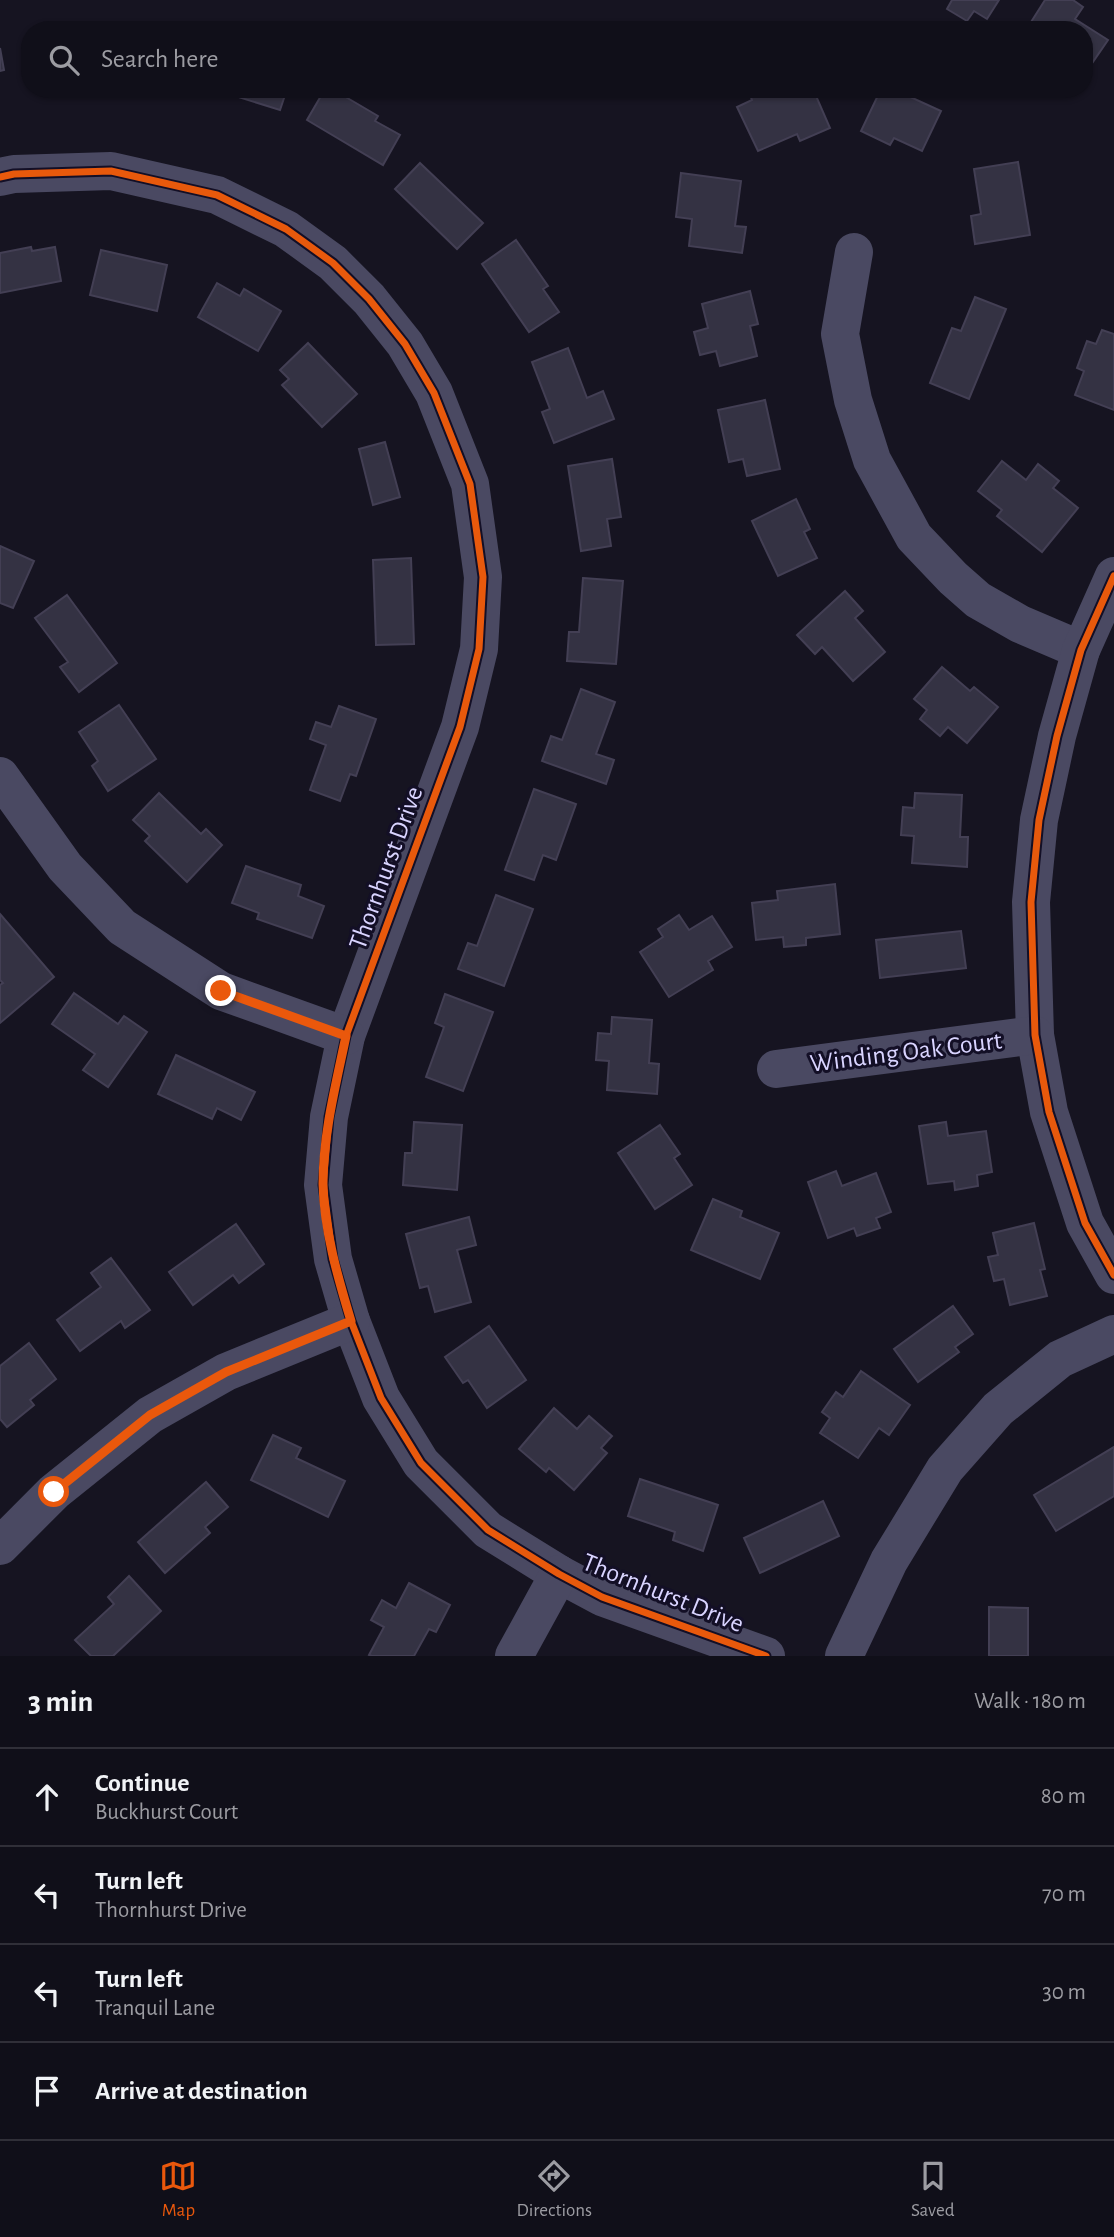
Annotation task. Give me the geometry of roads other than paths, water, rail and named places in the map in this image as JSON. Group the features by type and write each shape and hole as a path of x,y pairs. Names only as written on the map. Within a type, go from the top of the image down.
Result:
{"street":[{"name":"Thornhurst Drive","path":"0,177 14,174 111,171 217,195 286,229 333,263 369,299 405,344 434,393 470,484 482,577 479,649 460,727 346,1036 329,1117 323,1185 332,1259 351,1321 381,1398 421,1463 488,1530 602,1597 766,1656"},
{"path":"854,252 840,334 853,400 872,460 914,537 978,600 1020,624 1081,650"},
{"path":"1114,576 1081,650 1057,736 1038,820 1031,902 1035,1035 1049,1112 1085,1223 1114,1275"},
{"path":"0,776 65,867 122,927 221,991 346,1036"},
{"name":"Winding Oak Court","path":"776,1069 1035,1035"},
{"path":"0,1546 54,1492 150,1415 226,1372 351,1321"},
{"path":"844,1656 889,1561 945,1469 998,1409 1060,1359 1114,1334"},
{"path":"514,1656 559,1574"}]}
